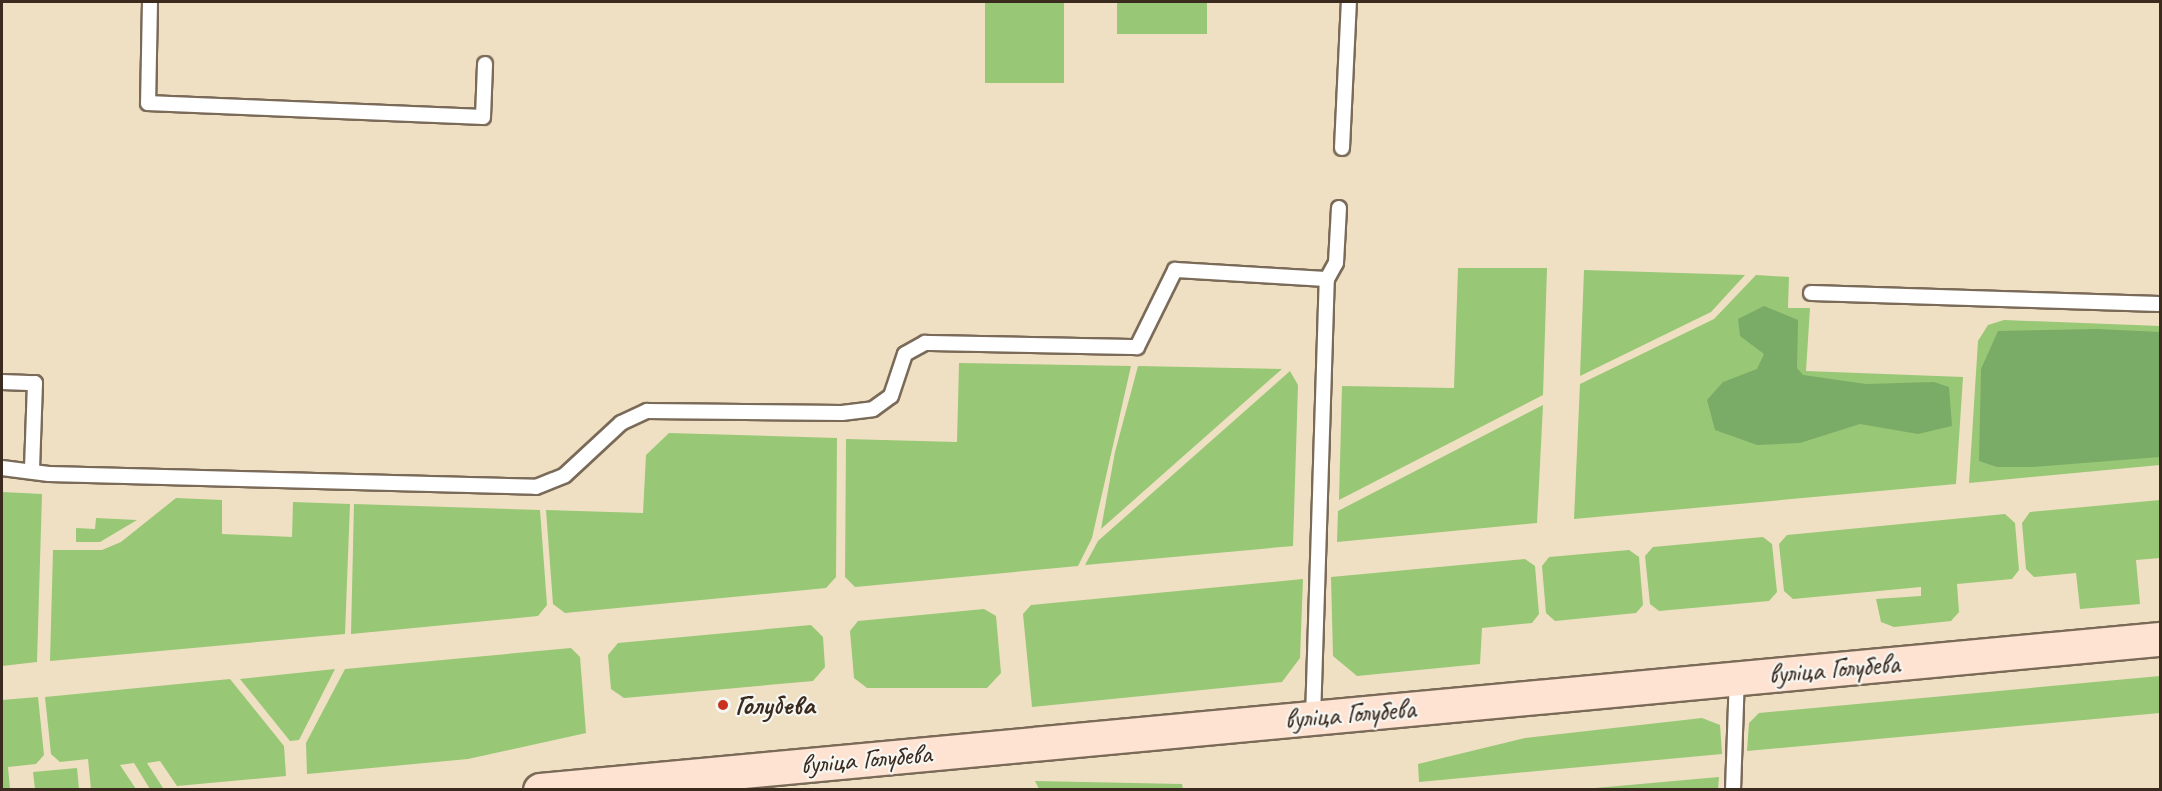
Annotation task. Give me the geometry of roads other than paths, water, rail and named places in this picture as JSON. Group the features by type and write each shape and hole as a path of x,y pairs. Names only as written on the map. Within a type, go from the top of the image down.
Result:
{"main road":[{"name":"вуліца Голубева","path":"540,789 637,785 1313,718 2160,639"}],"lane":[{"path":"150,2 148,103 483,117 485,64"},
{"path":"1342,148 1349,2"},
{"path":"1313,718 1327,279 1336,264 1339,208"},
{"path":"2,468 33,469 49,474 536,487 565,476 621,423 646,411 842,413 873,409 891,396 905,354 925,342 1137,347 1175,270 1327,279"},
{"path":"1811,293 2160,304"},
{"path":"2,382 35,383 33,469"},
{"path":"1733,789 1737,678"}],"place":[{"name":"Голубева","path":"723,705"}]}
